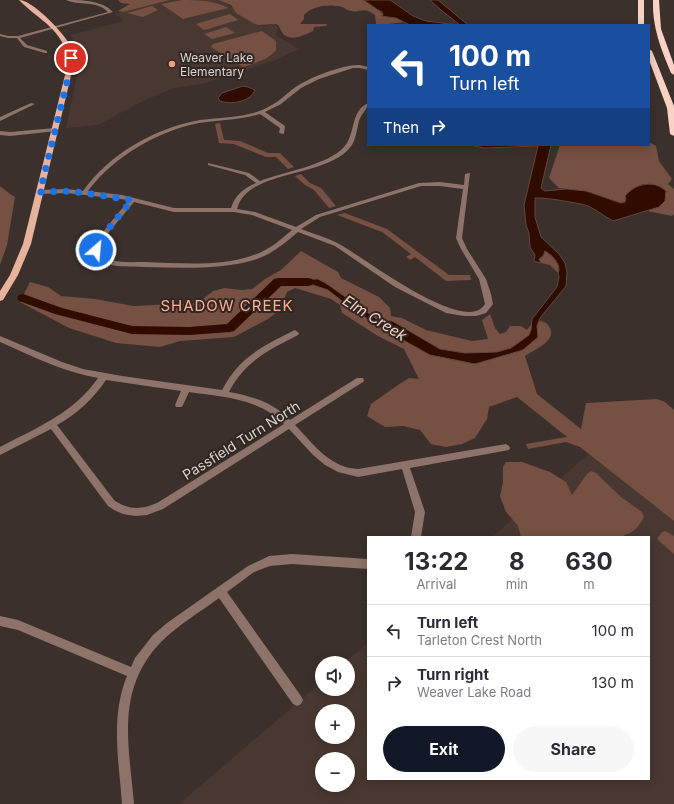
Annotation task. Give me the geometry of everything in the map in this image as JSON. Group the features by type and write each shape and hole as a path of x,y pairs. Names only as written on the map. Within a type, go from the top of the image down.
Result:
{"highway":[{"path":"641,0 640,8 642,24"},
{"path":"656,0 656,22 664,50 674,73"},
{"path":"650,54 674,116"},
{"path":"668,102 674,134"}],"main road":[{"path":"0,298 20,262 40,195 70,70 71,58 67,43 53,27 21,0"}],"street":[{"path":"0,35 18,37 111,12 100,5 68,0"},
{"path":"18,37 26,46 45,52"},
{"path":"84,193 92,180 99,174 148,140 191,123 240,118 260,112 278,104 297,88 311,81 352,67 366,69"},
{"path":"0,119 33,104"},
{"path":"234,210 242,194 260,183 325,161 342,152 352,142 357,118 361,110 367,105"},
{"path":"260,112 279,124 283,128 282,133"},
{"path":"0,133 17,134 55,130"},
{"path":"210,164 247,174 260,183"},
{"path":"40,195 77,192 132,200 174,210 234,210 262,215 341,247 397,285 441,307 464,314 476,314 483,311 489,304 486,290 476,267 465,252 459,238 468,174"},
{"path":"132,200 96,244 98,255 107,262 130,264 208,265 233,263 268,252 280,244 304,222 318,216 421,184 440,184 465,187"},
{"path":"224,394 232,378 240,367 259,353 295,333"},
{"path":"0,339 55,364 104,376 224,394 257,402 269,407 290,425 320,458 338,470 358,473 506,448"},
{"path":"0,451 52,424 81,405 92,394 104,376"},
{"name":"Passfield Turn North","path":"52,424 111,503 117,508 132,513 151,510 160,506 360,380"},
{"path":"179,405 186,389"},
{"path":"405,466 420,512 420,522 416,536"},
{"path":"128,804 122,730 123,708 127,688 133,673 145,652 157,639 171,627 251,569 269,561 292,559 367,564"},
{"path":"221,592 297,700"},
{"path":"0,621 18,625 133,673"}],"shaded area":[{"path":"118,0 170,0 123,12 118,11 130,4 121,3"},
{"name":"Weaver Lake Elementary","path":"170,0 220,0 263,26 274,24 278,27 276,35 299,49 273,61 206,83 174,88 143,101 98,125 66,128 79,66 79,54 71,35 124,21 115,14"},
{"path":"182,0 211,2 228,8 183,19 161,4"},
{"path":"218,0 363,0 372,4 385,17 396,18 406,22 376,24 375,15 368,11 350,11 337,6 322,6 312,9 304,15 304,19 300,24 327,24 326,26 314,27 313,31 294,38 283,34 276,24 258,25 253,23 236,13 231,5"},
{"path":"152,6 158,10 143,17 127,13"},
{"path":"230,14 238,20 204,30 196,24"},
{"path":"226,27 235,33 212,39 204,34"},
{"path":"262,31 276,41 276,50 265,59 243,67 211,47 213,44"},
{"path":"220,123 224,140 240,141 268,153 280,153 294,167 288,169 276,157 266,157 234,144 219,143 215,124"},
{"path":"650,143 656,146 659,161 672,179 668,184 674,189 674,214 672,216 647,211 659,207 665,201 661,187 656,185 646,184 637,186 625,196 625,202 621,203 586,191 559,188 549,178 560,146 650,146"},
{"path":"301,174 310,183 321,188 336,206 329,208 314,190 305,185 295,176"},
{"path":"0,186 15,197 7,245 0,265"},
{"path":"345,213 387,229 449,275 470,275 471,280 446,281 415,257 410,260 406,257 411,254 382,232 337,215"},
{"path":"301,251 338,272 341,278 379,297 390,308 391,316 402,318 426,330 472,341 488,339 482,320 490,314 495,328 500,334 506,332 510,326 521,326 527,330 533,322 545,322 551,330 549,340 525,356 537,394 581,429 586,403 657,399 665,402 674,410 674,521 580,447 566,442 528,449 526,444 567,437 517,397 489,407 487,419 475,438 462,444 446,447 431,444 420,430 403,426 385,427 367,416 371,404 409,378 419,379 404,349 378,336 342,313 340,305 331,299 295,288 287,292 280,310 268,319 234,337 180,341 160,347 116,343 69,328 20,302 30,282 48,287 61,296 95,299 133,306 198,303 213,291 224,288 242,290 252,289 265,279 281,270"},
{"path":"545,251 559,266 558,273 550,265 541,263 539,259 543,256"},
{"path":"589,454 674,521 674,804 179,804 315,688 315,696 355,696 355,656 352,656 367,644 367,780 650,780 650,536 493,536"},
{"path":"506,462 522,462 550,472 566,482 572,495 587,474 591,471 596,473 621,497 642,512 644,517 636,528 624,536 521,536 518,526 506,512 500,496 503,482 503,467"},
{"path":"665,531 674,536 674,554 657,539 662,532"}],"water":[{"path":"363,0 390,0 413,16 426,21 450,24 408,24 396,18 381,16 383,15 382,12"},
{"path":"430,0 438,0 467,24 459,24"},
{"path":"243,86 255,90 253,94 245,100 229,103 220,101 218,98 222,93"},
{"path":"475,146 538,146 484,148"},
{"path":"538,146 551,146 541,188 545,191 566,189 586,191 621,203 625,202 625,196 629,192 644,184 656,185 666,191 665,201 659,207 613,221 588,206 561,200 535,198 535,217 541,237 559,254 565,263 567,272 566,286 540,318 537,326 538,337 523,350 475,364 430,355 378,326 328,290 310,284 291,283 290,280 318,279 378,320 392,321 440,349 465,353 497,352 511,348 529,335 532,319 557,287 559,277 558,264 553,257 545,251 543,256 539,259 541,263 534,261 535,255 530,247 524,205"}],"waterway":[{"name":"Elm Creek","path":"23,298 59,311 132,330 189,331 230,328 278,282 308,282"}],"place":[{"name":"Weaver Lake Elementary","path":"172,64"}],"district":[{"name":"SHADOW CREEK","path":"227,305"}],"route":[{"path":"71,58 70,70 40,192 70,191 109,195 132,200 96,244 96,250"}]}
